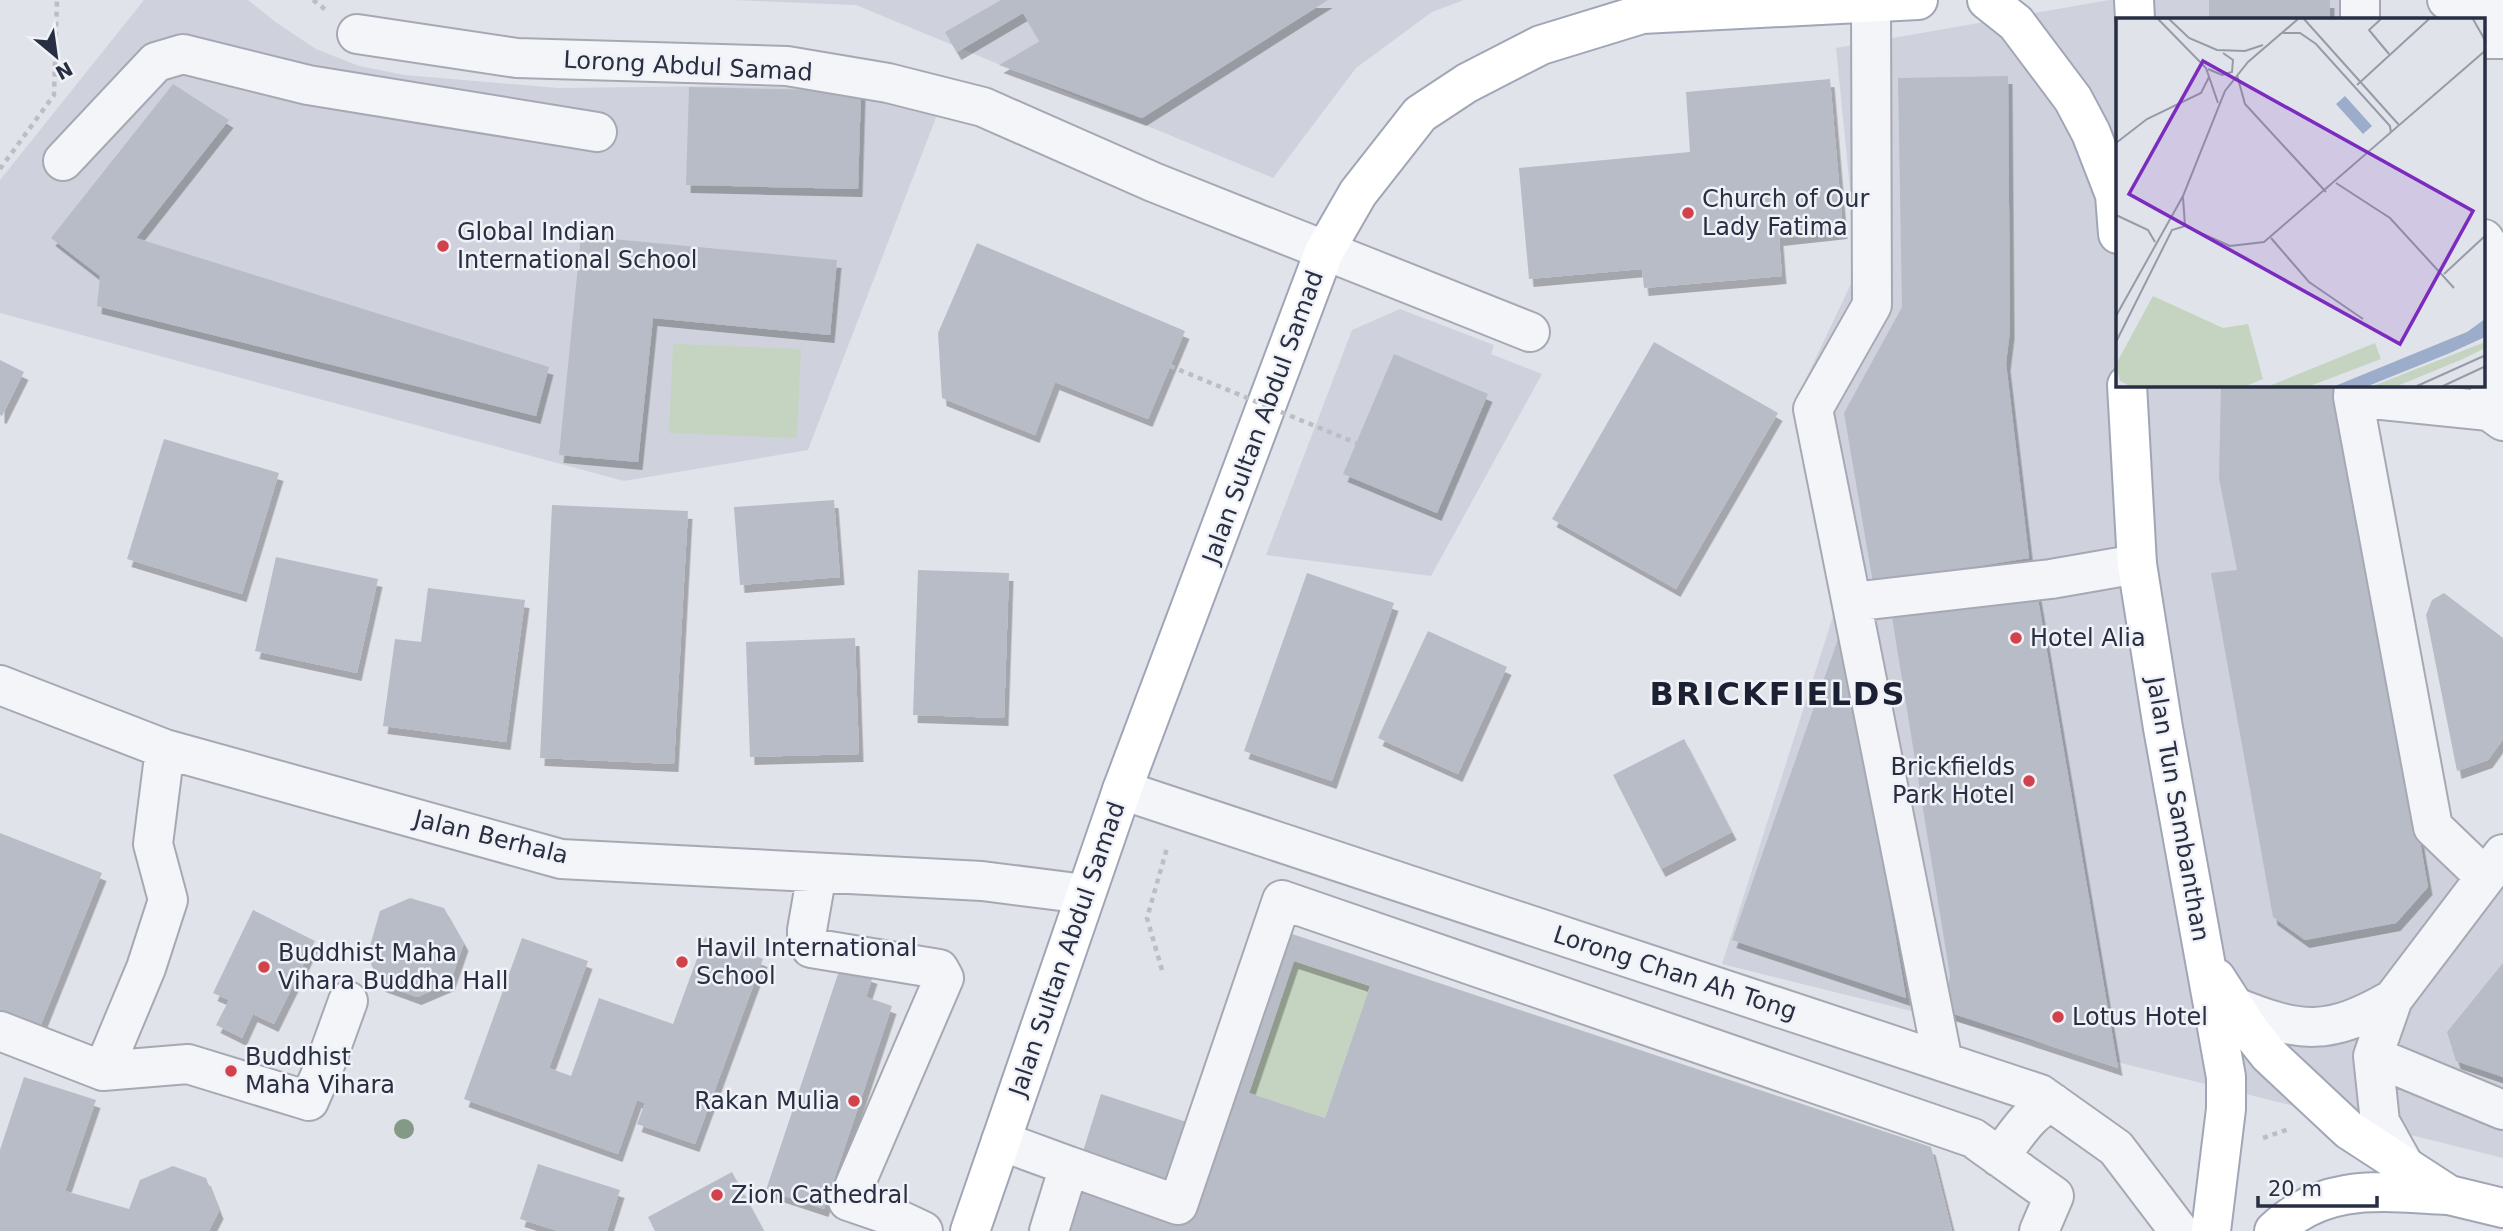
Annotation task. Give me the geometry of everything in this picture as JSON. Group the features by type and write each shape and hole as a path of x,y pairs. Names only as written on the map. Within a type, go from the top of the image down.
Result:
{"main road":[{"name":"Jalan Sultan Abdul Samad","path":"970,1231 1122,790 1324,252 1358,193 1420,114 1467,83 1541,45 1642,14 1917,0"},
{"path":"1987,0 2016,23 2073,99 2116,190"},
{"path":"2134,0 2135,18"},
{"name":"Jalan Tun Sambanthan","path":"2127,387 2137,564 2204,959 2227,1077 2226,1110 2211,1231"},
{"path":"2204,959 2250,1031 2270,1055 2349,1130 2449,1195"},
{"path":"2274,1231 2287,1218 2312,1204 2363,1191 2449,1195 2503,1208"}],"street":[{"path":"2360,0 2360,18"},
{"path":"2447,0 2456,6 2503,4"},
{"path":"1871,3 1872,305 1813,409 1943,1062"},
{"name":"Lorong Abdul Samad","path":"357,34 517,58 787,66 888,83 983,107 1153,182 1530,332"},
{"path":"63,161 156,62 183,54 308,85 597,132"},
{"path":"2405,1167 2380,1122 2372,1056 2393,999 2498,862 2433,827 2353,391 2496,416 2496,257 2486,242"},
{"path":"1852,602 2051,579 2137,564"},
{"name":"Jalan Berhala","path":"0,685 165,749 561,859 982,881 1084,894"},
{"path":"103,1071 146,968 168,900 153,844 165,749"},
{"name":"Lorong Chan Ah Tong","path":"1122,790 2040,1094 2116,1148 2179,1231"},
{"path":"817,873 807,930 811,948 939,969 944,978 848,1201 889,1215 923,1231"},
{"path":"1409,944 1427,891"},
{"path":"1001,1141 1178,1205 1282,900 1973,1138 2054,1196 2039,1231"},
{"path":"2233,1006 2266,1020 2311,1028 2361,1017 2393,999"},
{"path":"0,1031 103,1071 188,1064 309,1101 348,1001"},
{"path":"1768,1004 1769,1068"},
{"path":"2372,1056 2503,1110"},
{"path":"1999,1157 2028,1121 2043,1106 2053,1103"},
{"path":"1049,1231 1069,1166"}],"path":[{"path":"0,169 54,95 57,0"},
{"path":"1170,366 1356,443"},
{"path":"1162,971 1147,918 1167,848"}],"shaded area":[{"name":"Global Indian International School","path":"144,0 248,0 316,49 359,66 405,75 558,88 833,88 937,115 808,450 624,481 0,313 0,180"},
{"path":"732,0 1464,0 1432,12 1356,68 1273,178 856,5"},
{"path":"2109,0 2378,0 2377,18 2116,18 2116,387 2359,387 2444,858 2503,878 2503,1158 1722,964 1834,613 1792,408 1858,269 1836,48"},
{"path":"1400,309 1494,345 1491,354 1542,374 1431,576 1266,555 1352,330"}],"green space":[{"path":"673,344 801,349 797,438 669,433"},
{"path":"1294,961 1370,986 1325,1118 1249,1093"}],"building":[{"path":"1001,0 1328,0 1142,118 999,65 1040,41 1023,13 957,52 945,32"},
{"path":"2209,0 2330,0 2330,18 2209,18"},
{"path":"2008,76 2010,331 2006,363 2029,558 1873,583 1844,413 1902,307 1898,78"},
{"path":"1830,79 1843,231 1779,238 1782,276 1644,288 1642,269 1529,279 1519,168 1690,152 1686,92"},
{"path":"173,84 229,120 136,238 549,367 536,416 97,306 100,276 51,238"},
{"path":"689,87 861,91 858,189 686,185"},
{"path":"581,236 837,260 830,335 653,318 638,462 559,455"},
{"path":"977,243 1185,331 1148,419 1055,382 1035,435 942,398 938,333"},
{"path":"1654,342 1778,413 1676,589 1552,519"},
{"path":"1394,354 1488,394 1437,513 1343,474"},
{"path":"0,360 24,372 2,416 0,415"},
{"path":"2221,387 2340,387 2428,887 2396,923 2305,940 2273,917 2211,573 2237,570 2219,478"},
{"path":"164,439 279,473 242,594 127,559"},
{"path":"834,500 840,577 740,585 734,507"},
{"path":"552,505 688,511 674,764 540,758"},
{"path":"276,557 378,579 357,673 255,651"},
{"path":"918,570 1009,573 1004,718 913,715"},
{"path":"1307,573 1394,603 1332,781 1244,751"},
{"path":"428,588 525,600 506,742 383,726 395,639 421,642"},
{"path":"2037,593 2118,1068 1945,1011 1950,976 1892,617"},
{"path":"2444,593 2503,638 2503,739 2488,760 2457,771 2426,615 2432,600"},
{"path":"1843,625 1878,834 1906,998 1732,940"},
{"path":"1428,631 1507,667 1458,774 1378,738"},
{"path":"855,638 859,754 750,757 746,642"},
{"path":"1684,739 1732,832 1661,869 1613,775"},
{"path":"0,833 102,873 38,1032 0,1017"},
{"path":"410,898 444,908 464,943 450,983 417,997 381,984 367,956 380,911"},
{"name":"Buddhist Maha Vihara Buddha Hall","path":"253,910 315,941 274,1024 253,1014 242,1038 216,1025 229,1000 213,993"},
{"path":"1289,933 1931,1147 1952,1231 1058,1231 1101,1094 1217,1132","holes":["1294,961 1370,986 1325,1118 1249,1093"]},
{"path":"705,937 763,959 695,1144 637,1124 645,1103 637,1100 618,1154 464,1099 522,938 588,961 549,1068 571,1076 599,998 673,1024"},
{"path":"2503,963 2503,1077 2456,1061 2447,1032"},
{"path":"841,965 873,976 866,997 892,1006 824,1209 766,1190"},
{"path":"24,1077 96,1100 65,1191 129,1209 140,1180 173,1166 206,1178 219,1211 209,1231 0,1231 0,1150"},
{"path":"538,1164 620,1190 607,1231 558,1231 520,1219"},
{"name":"Zion Cathedral","path":"732,1172 764,1231 655,1231 648,1217"}],"place":[{"name":"Church of Our Lady Fatima","path":"1688,213"},
{"name":"Global Indian International School","path":"443,246"},
{"name":"Hotel Alia","path":"2016,638"},
{"name":"Brickfields Park Hotel","path":"2029,781"},
{"name":"Havil International School","path":"682,962"},
{"name":"Buddhist Maha Vihara Buddha Hall","path":"264,967"},
{"name":"Lotus Hotel","path":"2058,1017"},
{"name":"Buddhist Maha Vihara","path":"231,1071"},
{"name":"Rakan Mulia","path":"854,1101"},
{"name":"Zion Cathedral","path":"717,1195"}],"district":[{"name":"BRICKFIELDS","path":"1778,694"}]}
